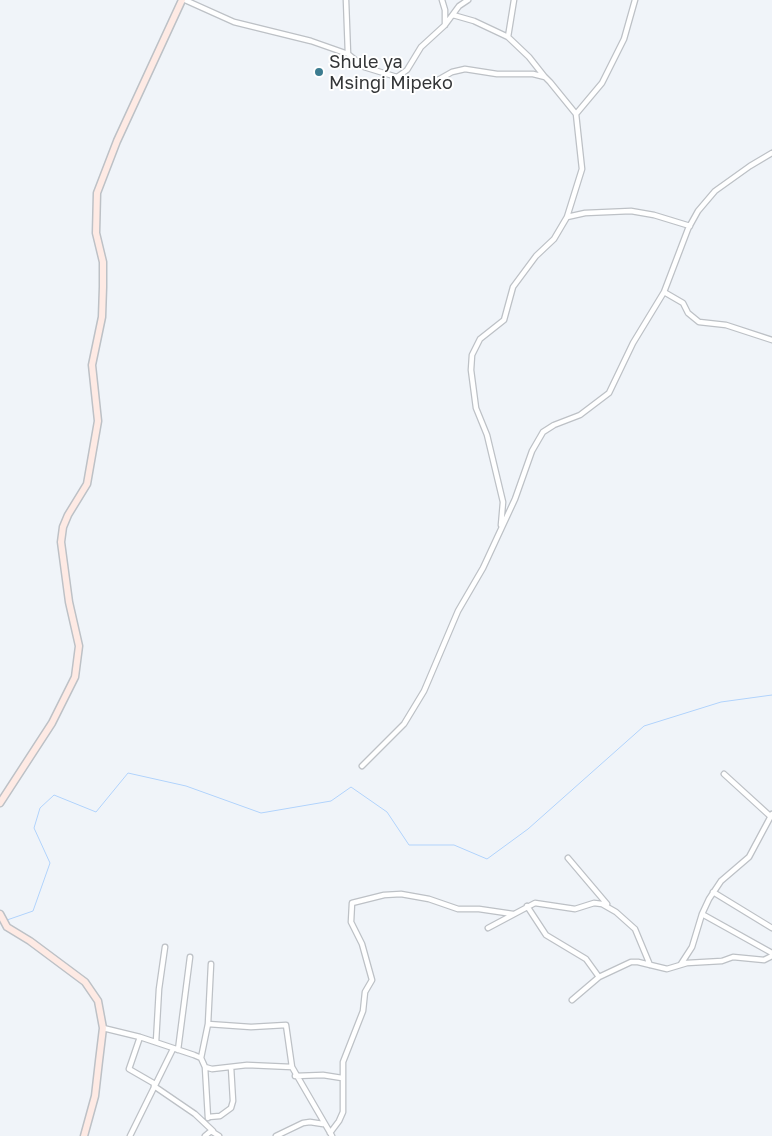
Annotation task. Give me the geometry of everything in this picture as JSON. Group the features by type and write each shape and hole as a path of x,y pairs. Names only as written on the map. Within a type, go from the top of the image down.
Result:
{"street":[{"path":"0,803 52,723 75,677 79,646 68,602 61,542 63,527 68,515 86,484 98,421 92,366 102,317 103,262 96,233 98,193 117,141 184,0 234,22 312,42 348,54 364,67 429,85 452,72 470,69 545,77"},
{"path":"346,0 348,54"},
{"path":"442,0 445,10 445,25"},
{"path":"397,77 406,70 421,47 445,25 459,6 468,0"},
{"path":"508,38 514,0"},
{"path":"576,114 602,83 624,39 635,0"},
{"path":"453,15 474,22 508,38 529,57 545,77 559,90 576,114 582,169 567,216 554,239 536,256 513,287 504,320 480,339 472,355 471,370 476,408 487,434 503,502 501,525"},
{"path":"362,766 412,714 436,666 463,601 483,568 543,432 554,425 580,415 609,393 633,343 664,292 690,226 698,211 715,191 772,153"},
{"path":"567,216 585,213 631,211 654,215 690,226"},
{"path":"664,292 683,303 688,313 699,322 726,324 772,340"},
{"path":"680,964 692,947 702,914 713,892 721,881 749,857 771,815 724,774"},
{"path":"568,858 608,906 635,929 650,965"},
{"path":"713,892 772,928"},
{"path":"208,1024 251,1027 286,1025 295,1076 331,1135 343,1112 342,1078 345,1054 363,1011 365,992 372,980 362,944 351,922 352,903 384,895 401,894 429,899 458,909 479,908 513,914"},
{"path":"488,928 527,906 547,903 575,909 594,903 608,906"},
{"path":"527,906 546,935 586,959 599,977"},
{"path":"0,914 7,928 30,941 85,982 98,1001 103,1028 95,1096 84,1136"},
{"path":"572,1000 599,977 630,962 667,969 680,964 722,961 733,957 764,960 772,954 702,914"},
{"path":"156,1042 159,989 165,947"},
{"path":"687,955 687,963"},
{"path":"130,1136 155,1085 176,1049 190,958"},
{"path":"211,964 208,1024 201,1058 205,1067 209,1125 219,1136"},
{"path":"103,1028 140,1036 201,1058"},
{"path":"140,1036 129,1069 195,1114 200,1121 209,1125"},
{"path":"205,1067 216,1069 231,1067 292,1067"},
{"path":"208,1117 220,1116 231,1108 233,1101 231,1067"},
{"path":"295,1076 323,1074 342,1078"},
{"path":"310,1122 317,1112"},
{"path":"276,1136 310,1122 323,1124"},
{"path":"205,1136 213,1131"}],"waterway":[{"path":"7,920 33,911 50,863 34,828 40,808 54,795 96,812 128,773 186,786 261,813 331,801 351,787 387,812 409,845 454,845 487,859 528,829 644,726 721,702 772,695"}],"place":[{"name":"Shule ya Msingi Mipeko","path":"319,72"}]}
